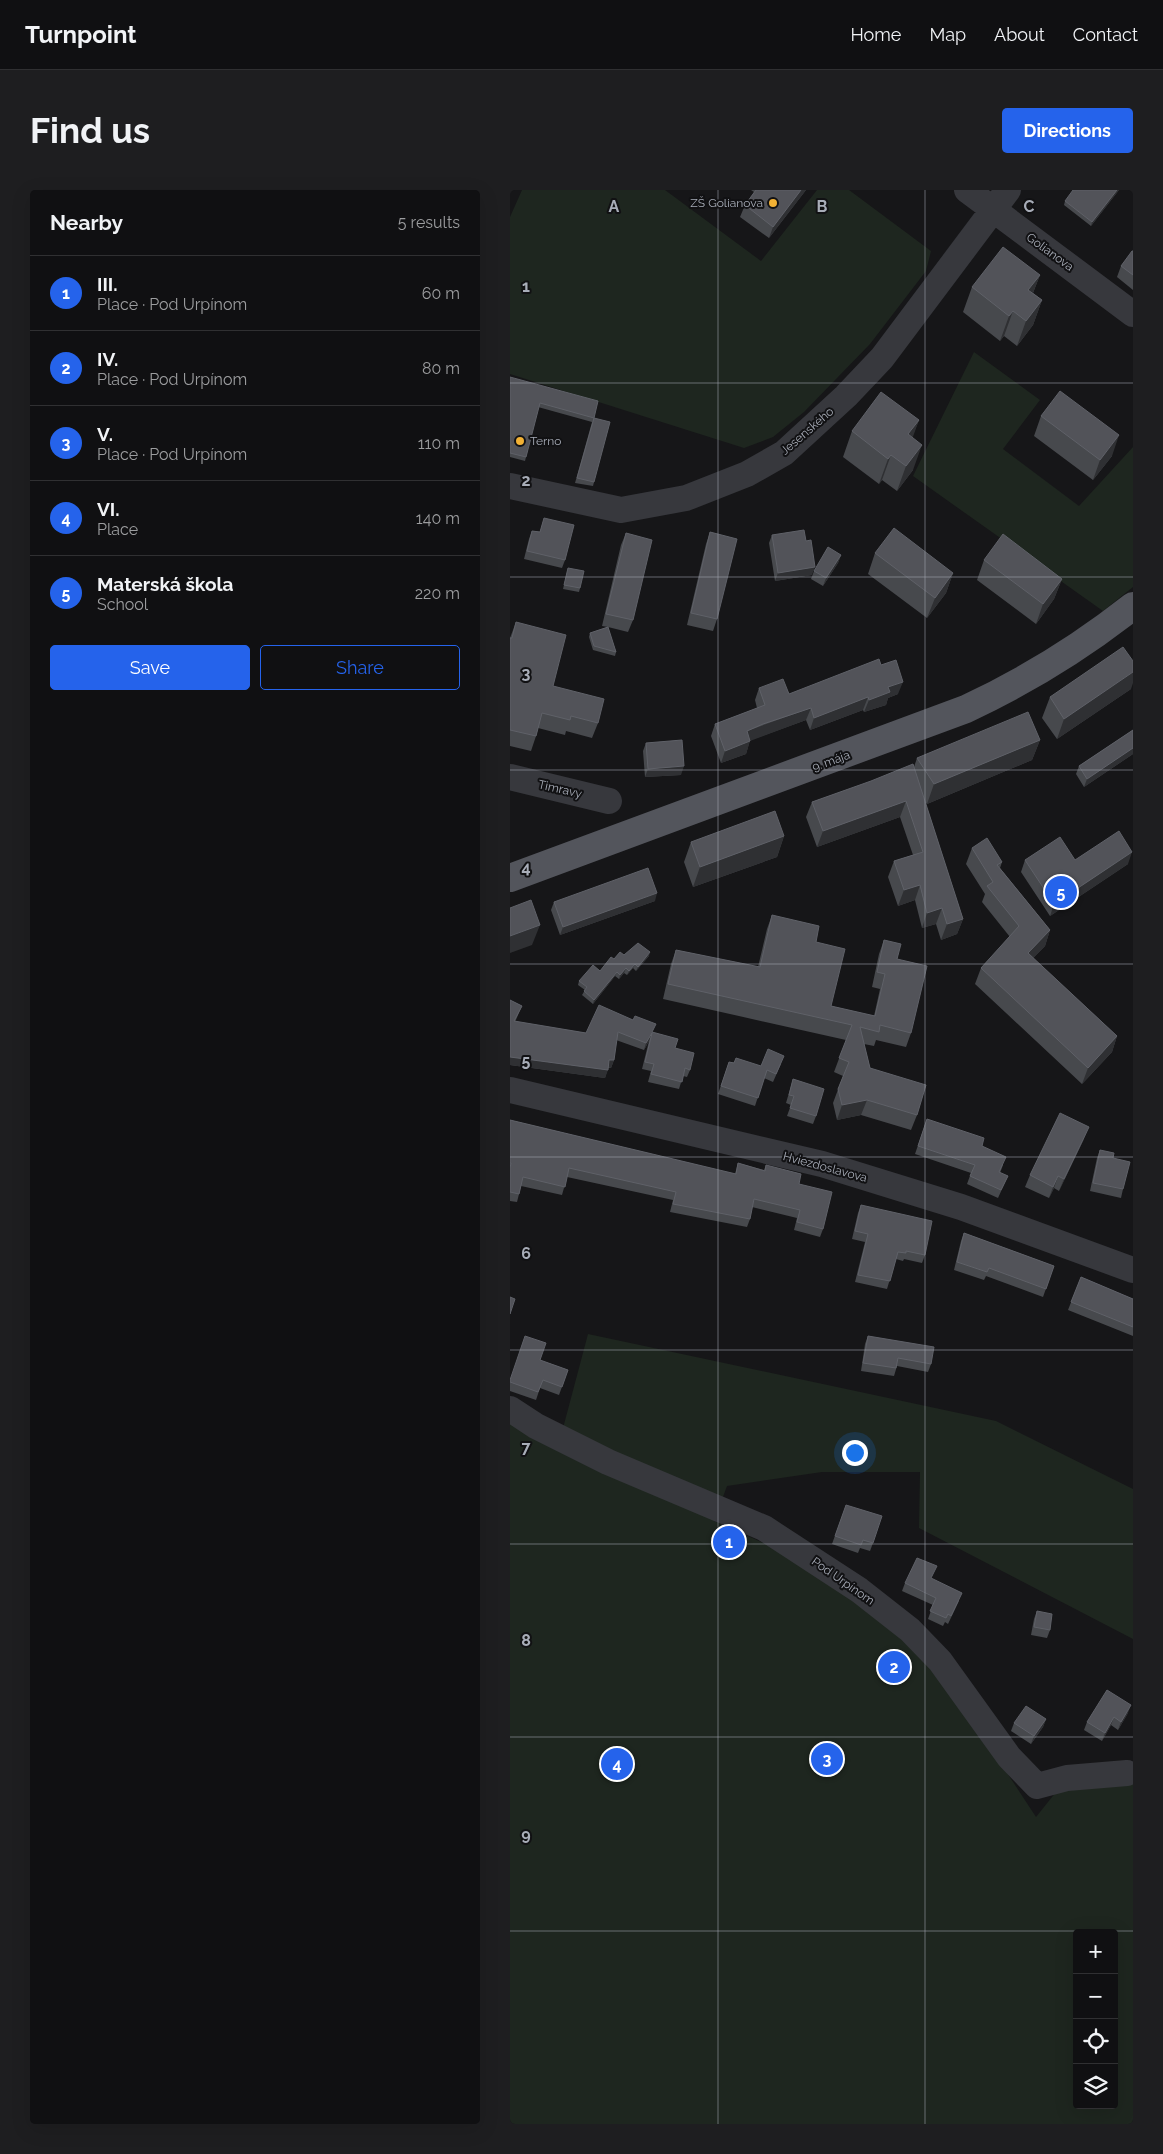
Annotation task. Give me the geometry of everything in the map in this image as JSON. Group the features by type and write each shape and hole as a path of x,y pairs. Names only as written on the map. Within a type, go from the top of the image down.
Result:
{"main road":[{"name":"9. mája","path":"510,878 966,709 1008,689 1058,660 1133,606"}],"street":[{"name":"Golianova","path":"967,190 1000,200 1133,314"},
{"name":"Jesenského","path":"510,486 621,510 686,498 747,474 777,457 846,396 882,358 1000,200"},
{"name":"Timravy","path":"510,777 609,801"},
{"name":"Hviezdoslavova","path":"510,1090 822,1164 961,1207 1133,1270"},
{"name":"Pod Urpínom","path":"510,1409 536,1426 608,1462 764,1528 859,1590 910,1630 940,1661 1008,1757 1037,1786 1067,1778 1127,1773"}],"shaded area":[{"path":"522,190 665,190 761,261 817,190 849,190 931,251 926,271 870,344 804,412 773,437 744,448 510,374 510,217"},
{"path":"974,352 1040,400 1003,449 1079,506 1133,447 1133,587 1103,611 913,476"},
{"path":"588,1334 996,1421 1133,1489 1133,1639 919,1528 920,1472 822,1472 727,1486 714,1521 775,1548 844,1593 897,1633 934,1667 1036,1817 1056,1792 1133,1783 1133,2124 510,2124 510,1419 558,1447"}],"building":[{"name":"ZŠ Golianova","path":"756,190 801,190 773,227 745,205"},
{"path":"1073,190 1117,190 1092,222 1065,201"},
{"path":"1003,247 1040,275 1028,290 1042,300 1026,321 1013,311 1009,316 972,287"},
{"path":"1133,251 1133,275 1121,266"},
{"path":"510,377 598,401 594,418 540,403 526,457 510,453"},
{"path":"1060,391 1119,435 1100,460 1041,416"},
{"path":"881,392 919,420 908,434 922,445 906,466 891,455 888,459 852,431"},
{"path":"594,418 610,422 594,482 577,478"},
{"path":"544,518 574,525 565,560 527,551 532,531 540,532"},
{"path":"894,528 953,573 935,598 875,553"},
{"path":"804,530 806,541 811,540 815,567 778,573 772,535"},
{"path":"710,532 737,539 717,619 691,613"},
{"path":"626,533 652,540 633,620 606,614"},
{"path":"1003,534 1062,579 1043,604 984,560"},
{"path":"828,547 841,555 826,578 814,571"},
{"path":"568,568 584,571 580,588 564,585"},
{"path":"516,622 566,635 553,686 604,699 598,723 571,716 570,720 542,713 536,736 510,730 510,638 512,638"},
{"path":"608,627 616,652 594,646 590,633"},
{"path":"1123,647 1133,661 1133,672 1064,719 1050,697"},
{"path":"879,659 881,665 896,660 903,682 888,687 890,692 869,700 868,697 814,718 811,708 763,724 747,731 750,741 725,751 715,724 765,705 759,688 783,679 789,694"},
{"path":"1028,712 1040,740 934,784 917,758"},
{"path":"1133,730 1133,748 1087,779 1079,766"},
{"path":"682,740 684,766 648,769 646,743"},
{"path":"913,764 963,919 947,924 942,908 927,913 920,885 904,890 894,861 923,852 906,801 823,831 812,802"},
{"path":"775,811 784,836 700,867 691,842"},
{"path":"1119,831 1132,852 1054,904 1025,860 1060,837 1075,860"},
{"path":"987,838 1002,862 997,865 1050,930 1028,953 1117,1036 1088,1068 981,968 1019,926 987,886 993,882 972,848"},
{"path":"648,868 657,893 563,927 554,902"},
{"path":"531,900 540,925 510,936 510,908"},
{"path":"772,915 819,926 816,942 845,949 831,1006 875,1016 885,974 877,972 884,940 901,944 897,959 927,966 911,1033 880,1025 879,1032 860,1027 870,1068 926,1085 917,1115 867,1100 842,1105 838,1089 849,1062 839,1058 852,1025 668,984 676,950 760,967"},
{"path":"638,943 650,952 638,967 635,964 629,971 626,968 620,975 617,972 594,1000 584,991 587,987 579,981 593,965 600,971 611,957 614,959 620,952 624,955"},
{"path":"510,1000 522,1006 514,1021 586,1033 599,1005 633,1020 635,1016 656,1024 652,1032 678,1039 675,1048 694,1053 690,1070 685,1068 682,1082 651,1074 654,1064 645,1062 652,1033 646,1043 618,1032 614,1060 609,1060 608,1070 510,1057"},
{"path":"768,1049 784,1056 776,1074 767,1070 758,1098 721,1086 729,1062 734,1063 736,1058 761,1066"},
{"path":"793,1079 824,1089 816,1116 790,1108 794,1096 789,1095"},
{"path":"1060,1113 1089,1127 1064,1179 1058,1176 1053,1187 1030,1175"},
{"path":"927,1119 984,1138 982,1146 1006,1157 999,1172 1008,1176 1001,1190 970,1176 975,1165 918,1146"},
{"path":"510,1120 736,1174 738,1163 765,1171 766,1165 801,1174 799,1184 832,1192 823,1229 797,1222 800,1210 754,1199 750,1219 673,1204 676,1192 569,1168 565,1187 523,1177 519,1194 510,1192"},
{"path":"1100,1150 1114,1153 1113,1158 1130,1162 1123,1189 1093,1183"},
{"path":"861,1205 932,1221 925,1255 906,1251 906,1253 898,1252 890,1281 858,1275 868,1234 855,1231"},
{"path":"964,1233 1054,1266 1046,1289 989,1268 987,1272 957,1262"},
{"path":"1081,1277 1133,1299 1133,1327 1071,1302"},
{"path":"510,1297 515,1299 510,1314"},
{"path":"525,1336 546,1343 540,1360 568,1370 562,1387 543,1380 538,1392 510,1382"},
{"path":"868,1336 934,1347 931,1364 898,1358 896,1368 863,1363"},
{"path":"846,1505 882,1516 873,1543 863,1540 861,1545 835,1536"},
{"path":"917,1558 937,1566 931,1578 962,1593 951,1616 948,1614 946,1618 930,1611 936,1598 905,1583"},
{"path":"1037,1611 1052,1614 1050,1630 1034,1627"},
{"path":"1107,1690 1131,1705 1121,1722 1114,1717 1105,1733 1087,1722"},
{"path":"1026,1706 1046,1719 1034,1736 1014,1723"}],"place":[{"name":"ZŠ Golianova","path":"773,203"},
{"name":"Terno","path":"520,441"},
{"name":"Materská škola","path":"1061,892"},
{"name":"III.","path":"729,1542"},
{"name":"IV.","path":"894,1667"},
{"name":"V.","path":"827,1759"},
{"name":"VI.","path":"617,1764"}]}
